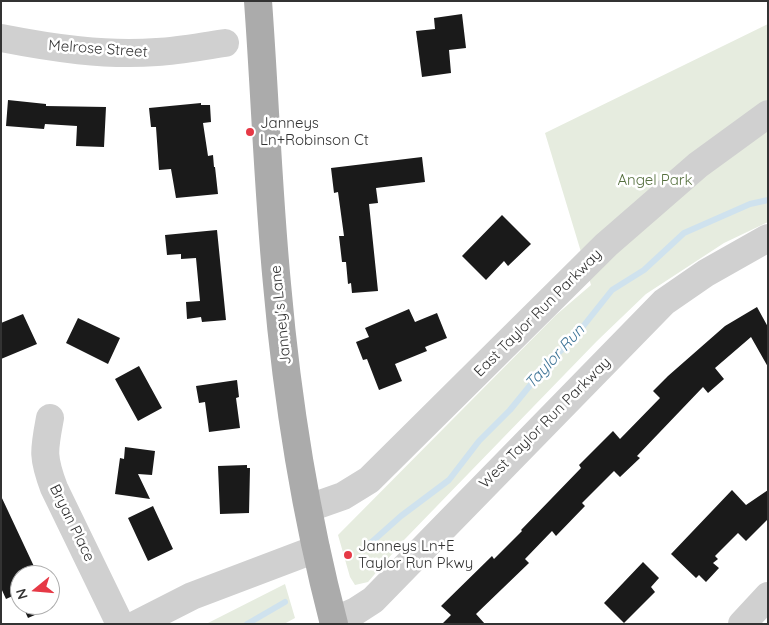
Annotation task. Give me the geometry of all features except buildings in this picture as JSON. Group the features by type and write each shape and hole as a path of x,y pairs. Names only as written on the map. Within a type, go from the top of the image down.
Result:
{"main road":[{"name":"Janney's Lane","path":"258,1 276,284 297,448 316,549 334,623"}],"street":[{"name":"Melrose Street","path":"1,38 64,49 103,52 157,52 225,43"},
{"name":"East Taylor Run Parkway","path":"308,508 343,496 369,480 606,245 698,164 768,114"},
{"name":"West Taylor Run Parkway","path":"334,623 373,600 664,302 706,273 768,238"},
{"name":"Bryan Place","path":"50,418 44,453 47,470 120,624"},
{"path":"136,624 192,596 316,549"},
{"path":"742,624 768,596"}],"green space":[{"name":"Angel Park","path":"768,24 768,222 724,243 646,294 597,341 404,540 368,582 355,585 350,577 338,535 556,315 591,285 545,133"},
{"path":"285,584 295,618 284,624 206,624"}],"waterway":[{"name":"Taylor Run","path":"365,548 401,516 449,480 479,441 510,410 550,361 573,339 612,290 644,270 684,233 750,204 768,200"},
{"name":"Taylor Run","path":"247,624 285,602"}],"place":[{"name":"Janneys Ln+Robinson Ct","path":"250,132"},
{"name":"Janneys Ln+E Taylor Run Pkwy","path":"348,555"}]}
